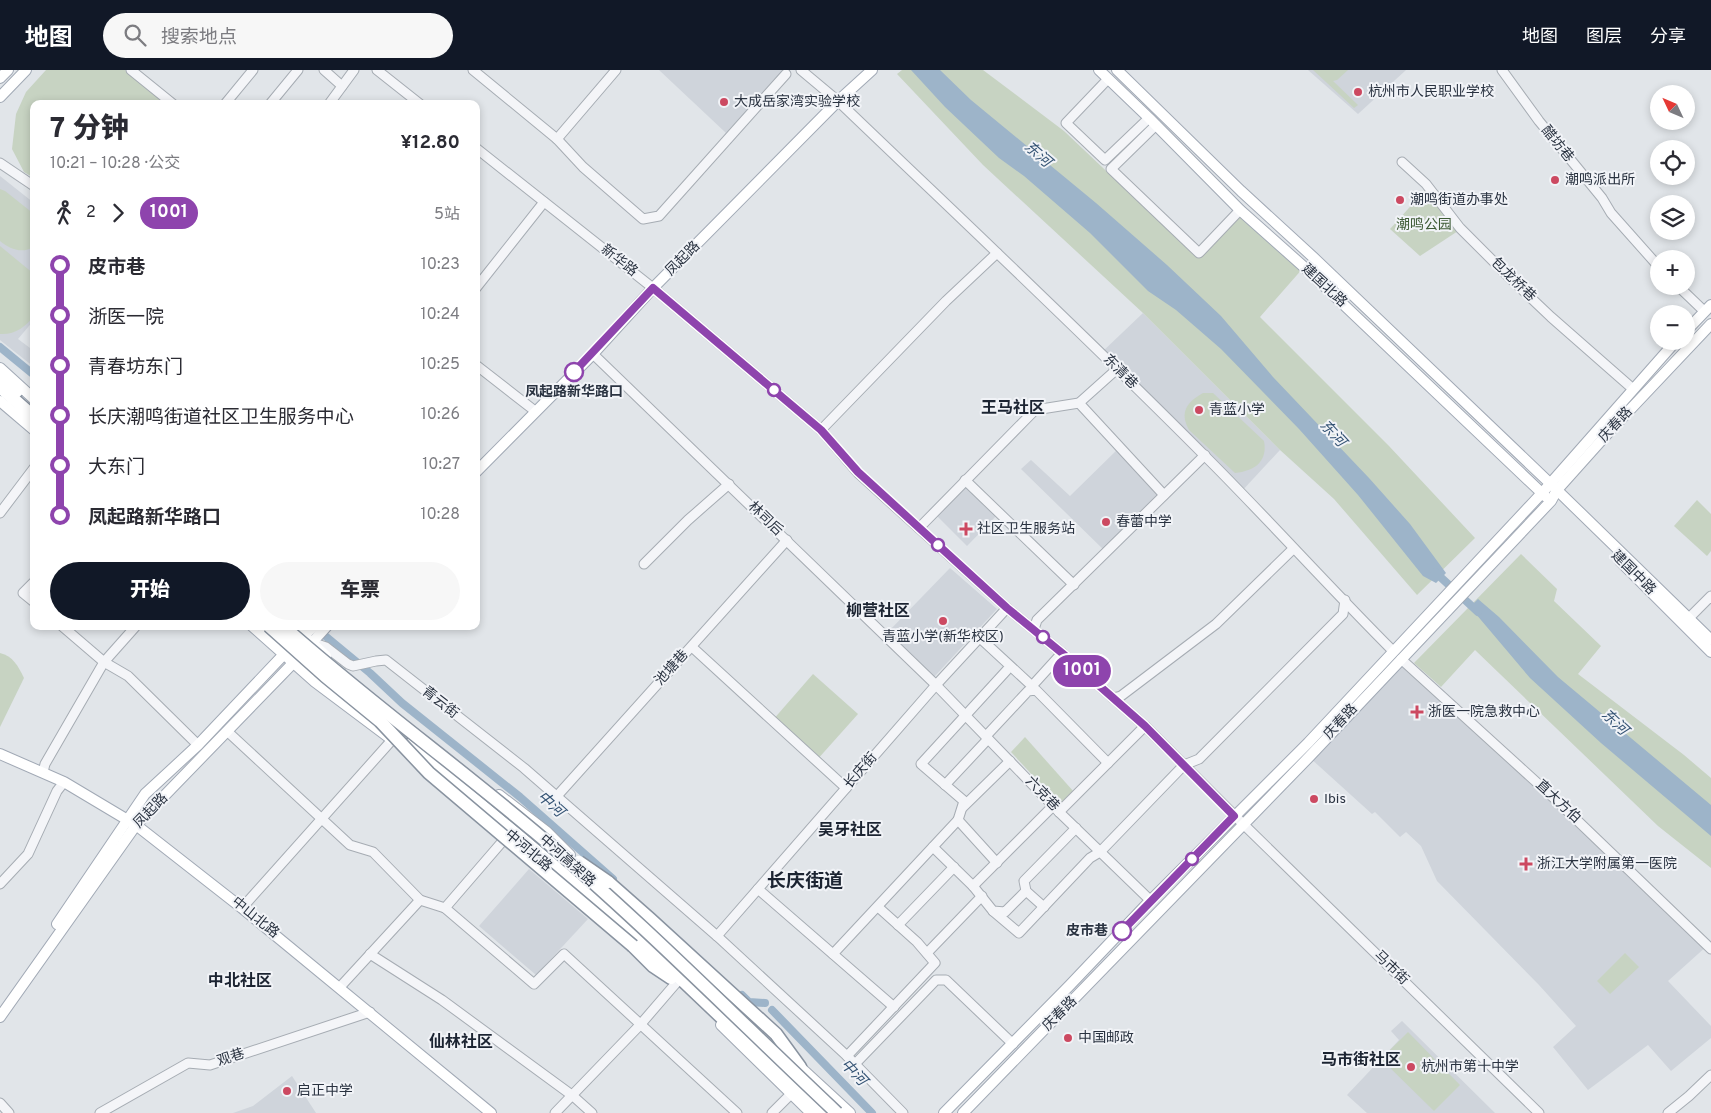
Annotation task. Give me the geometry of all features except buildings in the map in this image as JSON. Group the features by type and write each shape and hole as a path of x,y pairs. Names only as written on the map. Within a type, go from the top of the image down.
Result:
{"highway":[{"path":"0,376 30,402"},
{"path":"0,387 30,413"},
{"name":"中河高架路","path":"273,630 325,676 618,919 822,1113"},
{"name":"中河高架路","path":"287,630 332,670 535,832 624,911 837,1113"},
{"path":"380,721 430,773 633,946 653,966 676,982"},
{"path":"535,832 608,882 650,918 776,1034 800,1067"}],"main road":[{"path":"0,78 8,70"},
{"path":"0,97 26,70"},
{"name":"凤起路","path":"480,468 593,354 653,288 872,70"},
{"name":"建国北路","path":"1099,70 1153,121 1240,210 1304,267 1551,501"},
{"name":"建国北路","path":"1116,70 1554,487"},
{"path":"1695,321 1708,308"},
{"name":"庆春路","path":"944,1113 1151,900 1308,743 1542,493 1554,487 1709,329"},
{"name":"庆春路","path":"963,1113 1309,757 1551,501 1554,487 1633,389 1668,350"},
{"path":"0,368 30,395"},
{"path":"0,401 30,427"},
{"name":"建国中路","path":"1554,487 1711,640"},
{"name":"建国中路","path":"1551,501 1560,502 1711,652"},
{"name":"中河北路","path":"256,630 294,664 425,764 636,942 811,1113"},
{"path":"0,1008 132,822 146,794 198,745 283,655 316,632"},
{"name":"凤起路","path":"0,1017 132,822 228,732 294,664 316,632"},
{"name":"中河北路","path":"316,632 335,665 547,832 580,865 691,965 787,1059 800,1067 850,1113"},
{"name":"中山北路","path":"0,754 64,782 132,822 340,987 491,1113"}],"street":[{"path":"131,70 168,100"},
{"path":"228,100 253,70"},
{"path":"273,100 298,70"},
{"path":"324,70 342,86"},
{"path":"332,100 354,70"},
{"path":"377,70 415,100"},
{"path":"473,70 557,139 583,168 643,219 659,216 786,74"},
{"path":"557,139 616,70"},
{"name":"东清巷","path":"801,70 838,102 997,253 1205,455 1293,549 1393,650"},
{"name":"醋坊巷","path":"1502,70 1539,121 1602,198 1611,213 1650,257"},
{"path":"1108,79 1066,124 1105,160 1153,121"},
{"path":"1153,121 1111,169 1199,253 1240,210"},
{"name":"新华路","path":"480,151 653,288 821,430 858,472 1007,608 1034,629 1145,726 1243,823"},
{"path":"0,162 30,183"},
{"name":"包龙桥巷","path":"1402,162 1426,184 1460,228 1511,279 1633,389"},
{"path":"480,283 544,202"},
{"path":"821,430 946,301 997,253"},
{"path":"1690,295 1708,308"},
{"name":"林司后","path":"593,354 936,685"},
{"path":"480,368 535,412"},
{"path":"919,528 1035,410 1079,403 1117,369"},
{"path":"1079,403 1164,495"},
{"path":"1034,629 1037,620 1205,455"},
{"path":"0,512 30,473"},
{"path":"965,480 1074,585"},
{"path":"644,564 688,520 729,484"},
{"name":"池塘巷","path":"557,796 787,540"},
{"path":"1113,698 1121,696 1216,624 1293,549"},
{"path":"30,586 23,593 30,599"},
{"path":"1689,618 1711,596"},
{"path":"933,847 973,886 993,911 1019,933 1090,858 1100,852 1184,764 1199,759 1342,614 1344,600"},
{"name":"长庆街","path":"717,936 936,685 1007,608"},
{"path":"67,630 104,662 128,676 198,745"},
{"path":"43,772 45,764 104,662 132,630"},
{"name":"青云街","path":"316,632 326,647 348,664 353,666 376,660 386,660 524,768 717,936 847,1056 903,1113"},
{"path":"980,638 1032,686 1062,653"},
{"path":"692,647 846,788"},
{"name":"直大方伯","path":"1401,659 1556,800 1711,948"},
{"path":"833,954 958,820 964,801 921,764 962,720 964,714 1007,670"},
{"name":"六克巷","path":"936,685 1056,809 1151,900"},
{"path":"945,785 1028,691 1036,690 1108,763"},
{"path":"973,886 997,862 1108,763 1145,726"},
{"path":"228,732 350,845 373,852 420,900 445,908 534,984 564,954 737,1113"},
{"path":"242,908 392,740"},
{"path":"963,807 1010,761"},
{"path":"0,884 28,854 57,791 64,782"},
{"path":"958,820 997,862"},
{"name":"马市街","path":"1243,823 1539,1113"},
{"path":"1044,907 1026,891 1024,881 1076,828"},
{"path":"445,908 508,835"},
{"path":"898,925 954,867"},
{"path":"758,889 894,1007"},
{"path":"993,911 1005,912 1026,891"},
{"path":"927,953 982,896"},
{"path":"340,987 420,900"},
{"path":"847,1056 935,963 927,953 878,907"},
{"path":"370,954 442,1000 573,1096 592,1113"},
{"path":"855,1064 936,980 946,980 1013,1044"},
{"path":"556,1113 640,1024 676,982"},
{"name":"观巷","path":"100,1113 188,1063 210,1065 370,1012"},
{"path":"1668,1113 1711,1075"},
{"path":"772,1113 791,1094"},
{"path":"0,1103 9,1113"}],"shaded area":[{"name":"大成岳家湾实验学校","path":"659,70 785,70 726,133"},
{"name":"杭州市人民职业学校","path":"1308,70 1406,70 1358,114"},
{"path":"0,176 30,200 30,325 18,339 30,348 30,364 0,340"},
{"name":"青蓝小学","path":"1143,313 1280,450 1241,492 1101,353"},
{"name":"春蕾中学","path":"1120,447 1164,495 1106,552 1021,469 1031,460 1070,496"},
{"name":"社区卫生服务站","path":"965,480 999,513 967,546 933,512"},
{"name":"青蓝小学(新华校区)","path":"950,568 997,609 934,677 888,632"},
{"name":"浙江大学附属第一医院","path":"1401,659 1708,945 1668,981 1711,1026 1711,1038 1671,1071 1648,1045 1588,1090 1553,1047 1576,1026 1539,985 1437,881 1421,846 1406,832 1400,837 1375,812 1372,814 1309,757"},
{"path":"529,869 588,919 536,975 479,926"},
{"name":"杭州市第十中学","path":"1402,1021 1495,1113 1367,1113 1347,1095 1399,1040 1391,1031"},
{"name":"启正中学","path":"292,1076 316,1113 233,1113 253,1106"}],"green space":[{"path":"46,70 125,70 162,100 30,100 30,176 24,172 12,149 16,114 26,92"},
{"path":"902,70 983,70 1064,131 1196,256 1240,210 1304,267 1260,317 1389,446 1475,538 1417,595 1334,499 1280,450 1143,313 983,165 897,74"},
{"path":"1313,70 1348,70 1337,80 1333,81 1358,105 1354,108"},
{"path":"0,189 30,211 30,249 16,250 0,241"},
{"name":"潮鸣公园","path":"1426,189 1458,231 1420,256 1390,229"},
{"path":"0,246 30,271 30,321 19,330 0,334"},
{"path":"1203,393 1213,393 1264,441 1264,455 1254,468 1235,473 1189,430 1185,418 1186,408"},
{"path":"1697,500 1711,514 1711,551 1707,556 1674,526"},
{"path":"1521,554 1557,589 1554,601 1601,646 1578,674 1711,778 1711,868 1658,826 1475,650 1441,687 1414,663"},
{"path":"0,653 12,659 24,678 0,727"},
{"path":"813,674 858,714 816,761 772,721"},
{"path":"1025,737 1074,792 1059,804 1011,752"},
{"path":"1625,953 1639,967 1610,994 1597,981"},
{"path":"1408,1032 1460,1085 1434,1111 1381,1059"}],"water":[{"path":"911,70 940,70 971,100 1096,203 1167,265 1221,316 1273,377 1369,478 1410,524 1446,573 1436,583 1423,576 1358,495 1299,429 1221,349 1176,310 1148,291 1090,233 1024,176 999,158 945,107"},
{"path":"1478,599 1499,617 1558,677 1711,805 1711,836 1601,743 1530,678 1470,607"}],"waterway":[{"name":"中河","path":"0,347 30,372"},
{"name":"东河","path":"1435,572 1478,612"},
{"name":"中河","path":"318,630 370,673 402,703 520,797 613,879"},
{"name":"中河","path":"742,995 749,1002 765,1003"},
{"name":"中河","path":"772,1010 872,1113"}],"bus line":[{"name":"1001","path":"574,372 593,354 653,288 821,430 858,472 1007,608 1034,629 1145,726 1184,764 1234,816 1122,931"}],"place":[{"name":"杭州市人民职业学校","path":"1358,92"},
{"name":"大成岳家湾实验学校","path":"724,102"},
{"name":"潮鸣派出所","path":"1555,180"},
{"name":"潮鸣街道办事处","path":"1400,200"},
{"name":"凤起路新华路口","path":"574,372"},
{"name":"青蓝小学","path":"1199,410"},
{"name":"春蕾中学","path":"1106,522"},
{"name":"社区卫生服务站","path":"966,529"},
{"name":"青蓝小学(新华校区)","path":"943,621"},
{"name":"浙医一院急救中心","path":"1417,712"},
{"name":"Ibis","path":"1314,799"},
{"name":"浙江大学附属第一医院","path":"1526,864"},
{"name":"皮市巷","path":"1122,931"},
{"name":"中国邮政","path":"1068,1038"},
{"name":"杭州市第十中学","path":"1411,1067"},
{"name":"启正中学","path":"287,1091"}],"district":[{"name":"王马社区","path":"1013,409"},
{"name":"柳营社区","path":"878,612"},
{"name":"吴牙社区","path":"850,831"},
{"name":"长庆街道","path":"805,882"},
{"name":"中北社区","path":"240,982"},
{"name":"仙林社区","path":"461,1043"},
{"name":"马市街社区","path":"1361,1061"}]}
